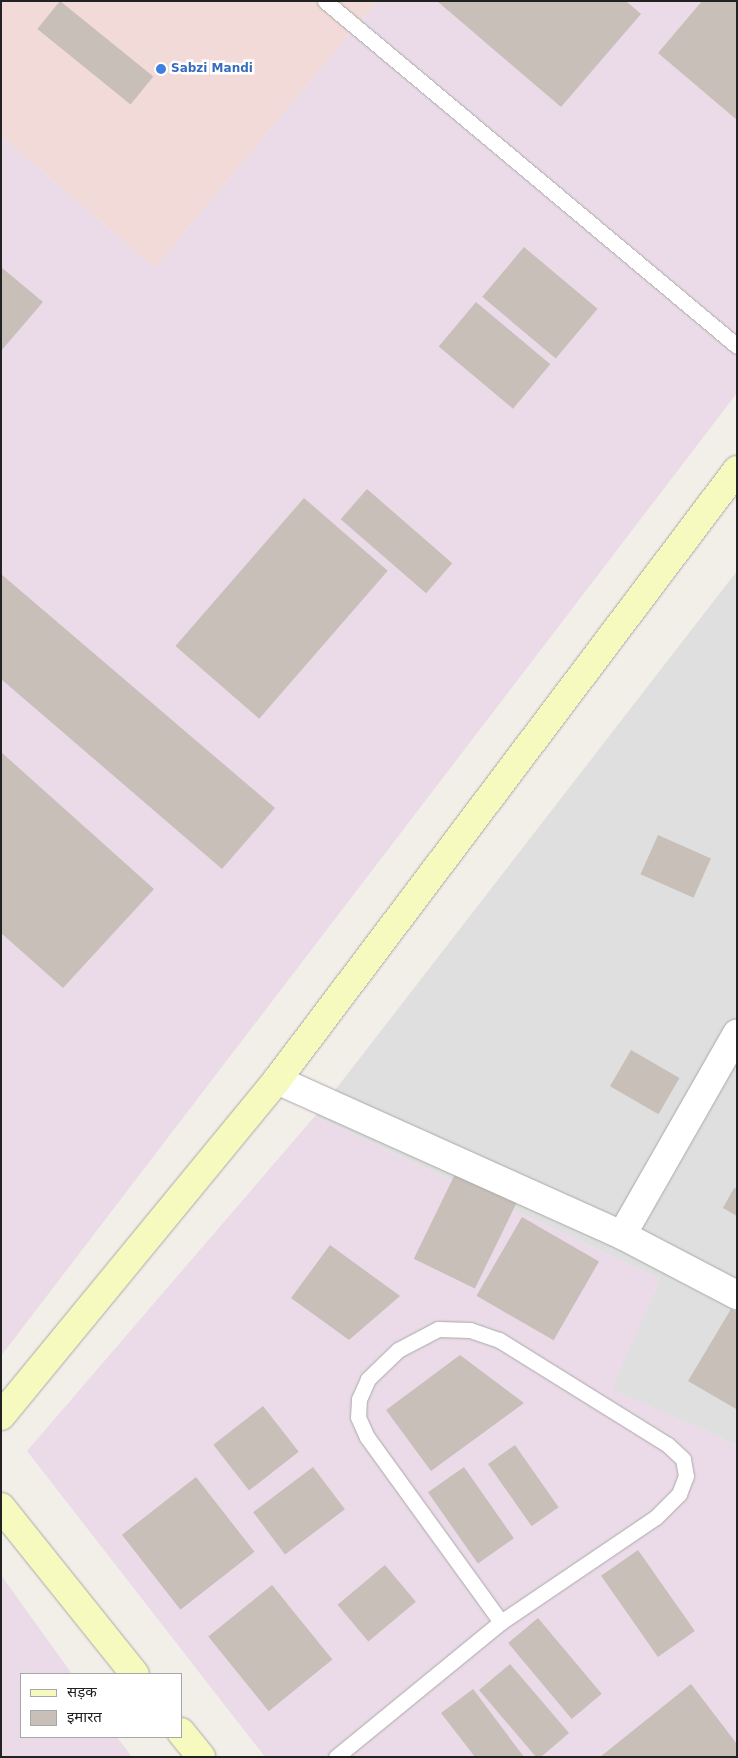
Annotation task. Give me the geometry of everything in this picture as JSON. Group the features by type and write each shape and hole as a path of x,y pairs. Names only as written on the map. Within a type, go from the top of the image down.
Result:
{"street":[{"path":"1,1416 277,1080 737,470"},
{"path":"622,1235 737,1033"},
{"path":"277,1080 622,1235 737,1295"},
{"path":"1,1507 134,1673"},
{"path":"182,1733 201,1757"}],"lane":[{"path":"325,1 737,346"},
{"path":"336,1757 501,1622 656,1517 679,1494 686,1476 682,1459 668,1444 499,1340 470,1330 438,1328 398,1350 368,1379 359,1399 358,1417 367,1437 501,1622"}],"shaded area":[{"name":"Sabzi Mandi","path":"1,1 377,1 155,268 1,136"},
{"path":"377,1 737,1 737,393 1,1356 1,136 155,268"},
{"path":"737,571 737,1445 611,1389 660,1279 315,1116"},
{"path":"315,1116 660,1279 612,1389 737,1445 737,1757 265,1757 27,1451"},
{"path":"1,1575 71,1673 20,1673 20,1738 118,1738 132,1757 1,1757"}],"building":[{"path":"60,1 153,77 131,104 37,29"},
{"path":"437,1 626,1 641,14 561,107"},
{"path":"702,1 737,1 737,120 658,53"},
{"path":"524,247 598,309 556,359 482,297"},
{"path":"1,267 43,302 1,351"},
{"path":"476,302 550,364 513,409 439,346"},
{"path":"367,489 452,563 426,593 341,519"},
{"path":"304,498 388,571 259,719 175,646"},
{"path":"1,574 275,808 222,869 1,679"},
{"path":"1,752 154,889 63,988 1,933"},
{"path":"658,835 711,859 693,898 641,874"},
{"path":"631,1050 679,1078 658,1114 610,1086"},
{"path":"458,1168 519,1198 475,1289 414,1259"},
{"path":"734,1188 737,1189 737,1216 723,1208"},
{"path":"522,1217 599,1262 554,1340 476,1296"},
{"path":"330,1245 400,1296 349,1340 291,1298"},
{"path":"731,1309 737,1312 736,1409 688,1381"},
{"path":"460,1355 524,1403 431,1471 386,1410"},
{"path":"263,1406 299,1452 249,1490 213,1445"},
{"path":"515,1445 559,1507 532,1526 488,1464"},
{"path":"313,1467 345,1509 285,1554 253,1512"},
{"path":"464,1467 514,1538 478,1564 428,1492"},
{"path":"196,1477 254,1552 180,1610 122,1535"},
{"path":"638,1550 695,1631 658,1657 601,1576"},
{"path":"385,1565 416,1602 368,1642 338,1605"},
{"path":"272,1585 332,1660 269,1711 208,1637"},
{"path":"538,1618 602,1694 572,1719 508,1643"},
{"path":"510,1664 569,1733 541,1757 536,1757 479,1690"},
{"path":"691,1684 737,1744 737,1757 600,1757"},
{"path":"473,1689 524,1757 475,1757 441,1713"}],"place":[{"name":"Sabzi Mandi","path":"161,69"}]}
